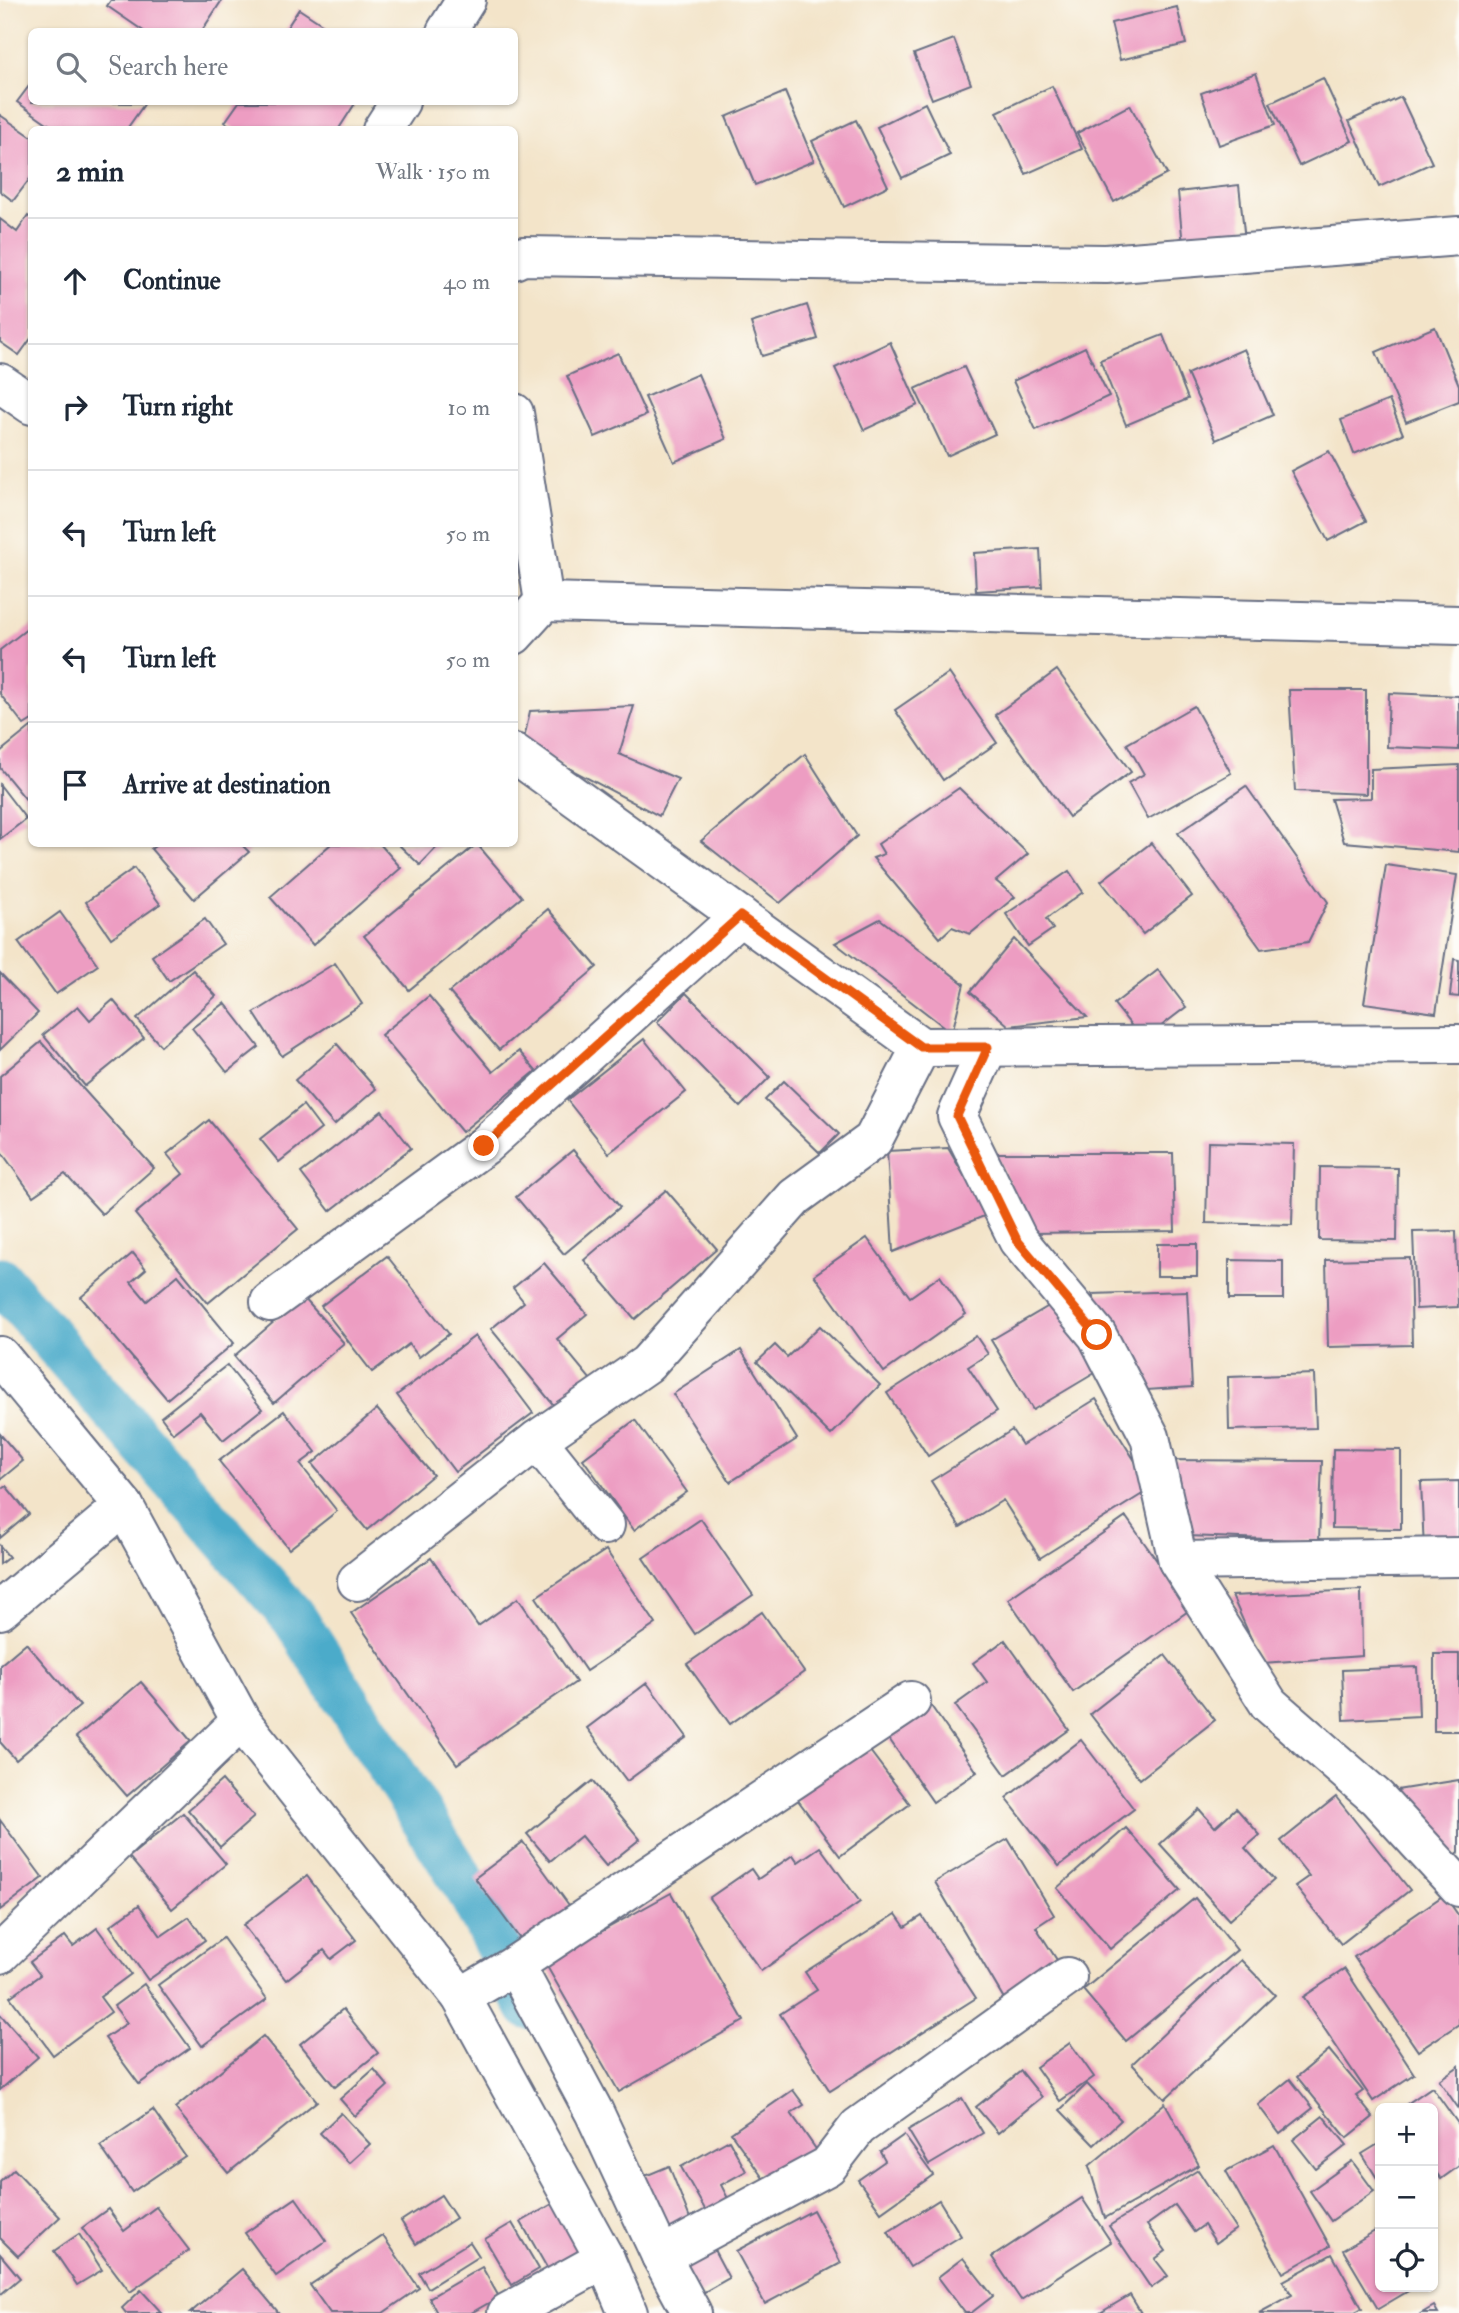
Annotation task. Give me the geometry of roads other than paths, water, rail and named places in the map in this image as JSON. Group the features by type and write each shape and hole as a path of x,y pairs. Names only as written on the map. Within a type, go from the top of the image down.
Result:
{"street":[{"path":"448,28 466,0"},
{"path":"385,126 398,105"},
{"path":"518,258 523,256 1106,264 1459,236"},
{"path":"0,383 28,402"},
{"path":"518,438 544,602"},
{"path":"518,631 544,602 1459,625"},
{"path":"518,756 921,1047 1459,1044"},
{"path":"270,1301 484,1146 740,916"},
{"path":"357,1581 537,1440 647,1364 795,1198 873,1140 921,1047"},
{"path":"988,1047 957,1116 1017,1240 1097,1335 1150,1437 1178,1561 1269,1704 1377,1798 1459,1887"},
{"path":"0,1356 124,1506 241,1721 460,1997 606,2259 628,2313"},
{"path":"537,1440 606,1524"},
{"path":"0,1610 124,1506"},
{"path":"1178,1561 1459,1557"},
{"path":"460,1997 514,1965 911,1701"},
{"path":"0,1954 241,1721"},
{"path":"514,1965 594,2112 661,2256 692,2313"},
{"path":"661,2256 828,2166 859,2127 1068,1977"},
{"path":"507,2313 606,2259"}],"waterway":[{"path":"0,1280 294,1618 469,1891 529,2007"}]}
